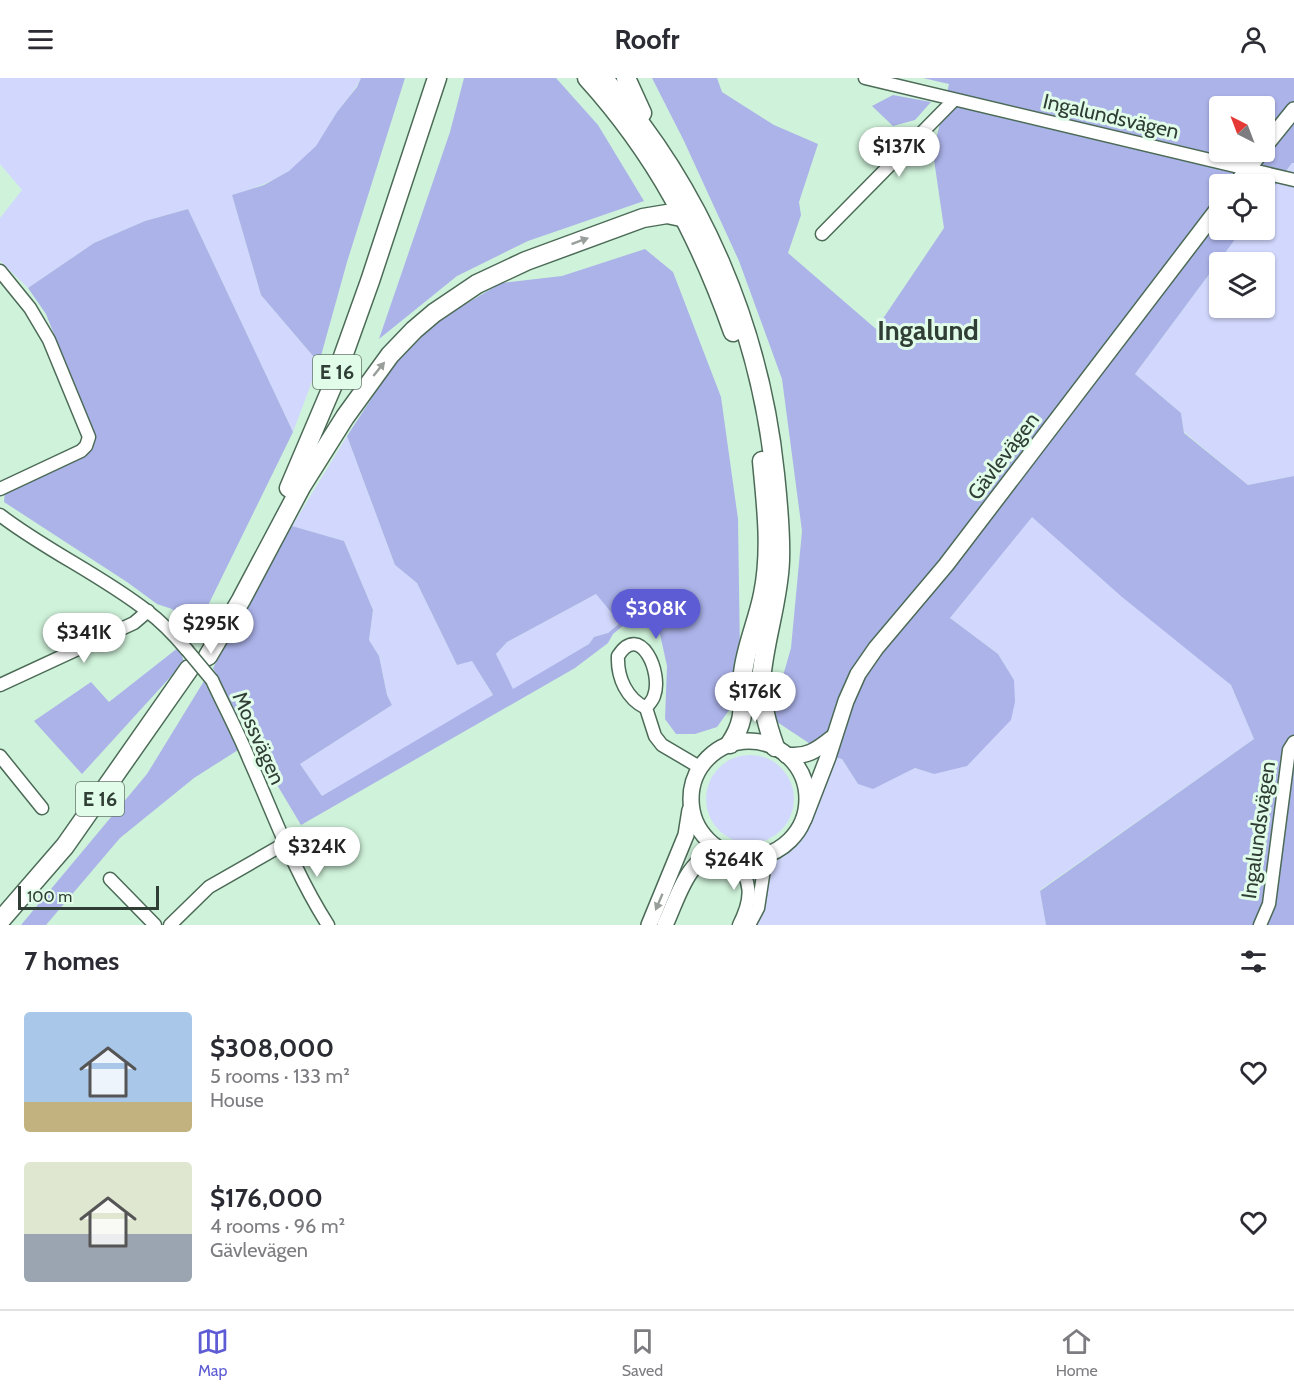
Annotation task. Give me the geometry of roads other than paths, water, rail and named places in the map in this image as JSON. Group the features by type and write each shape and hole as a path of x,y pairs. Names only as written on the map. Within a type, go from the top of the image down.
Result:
{"highway":[{"name":"E 16","path":"199,652 235,593 292,483 327,398 370,281 437,78"},
{"name":"E 16","path":"199,652 241,600 301,487 371,306 447,78"},
{"path":"587,78 622,119 686,218 710,271 738,345 761,450 767,563 763,593 743,673 743,715 737,733 730,744"},
{"path":"603,78 627,105 660,150 692,203 733,292 749,341 763,394 772,446 781,526 780,563 761,681 761,697 765,716 781,751"},
{"path":"626,78 660,150"},
{"path":"301,487 369,382 398,346 434,313 477,284 526,261 650,216 666,214 686,218"},
{"name":"E 16","path":"0,921 36,882 199,675"},
{"name":"E 16","path":"8,925 60,866 116,794 199,675"}],"main road":[{"path":"1275,133 1294,110"},
{"path":"1244,174 1253,162"},
{"name":"Gävlevägen","path":"804,819 828,757 832,738 858,674 876,648 946,565 1209,220"},
{"path":"781,751 806,755 832,738"},
{"path":"649,925 686,835 693,787 708,758 730,744 753,740 765,742 781,751 798,768 806,786 807,802 804,819 795,835 787,844 766,856 756,858 709,853 701,858 693,867 665,925"},
{"path":"691,807 698,828 706,840 728,854"}],"street":[{"name":"Ingalundsvägen","path":"865,78 1294,180"},
{"path":"822,234 954,100"},
{"path":"0,271 30,308 49,340 88,437 86,446 81,450 0,489"},
{"name":"Mossvägen","path":"0,515 42,546 119,591 199,652 199,675 249,758 284,844 312,900 328,925"},
{"path":"0,685 134,623 148,611"},
{"path":"646,708 654,697 655,673 644,648 633,644 627,645 618,656 622,682 628,694 646,708 652,729 662,745 701,768"},
{"name":"Ingalundsvägen","path":"1260,925 1269,904 1289,750 1294,741"},
{"path":"0,756 42,808"},
{"path":"170,925 209,887 284,844"},
{"path":"728,854 742,868 749,884 749,899 739,925"},
{"path":"749,925 758,908 766,856"},
{"path":"110,879 155,925"}],"district":[{"name":"Ingalund","path":"928,330"}]}
